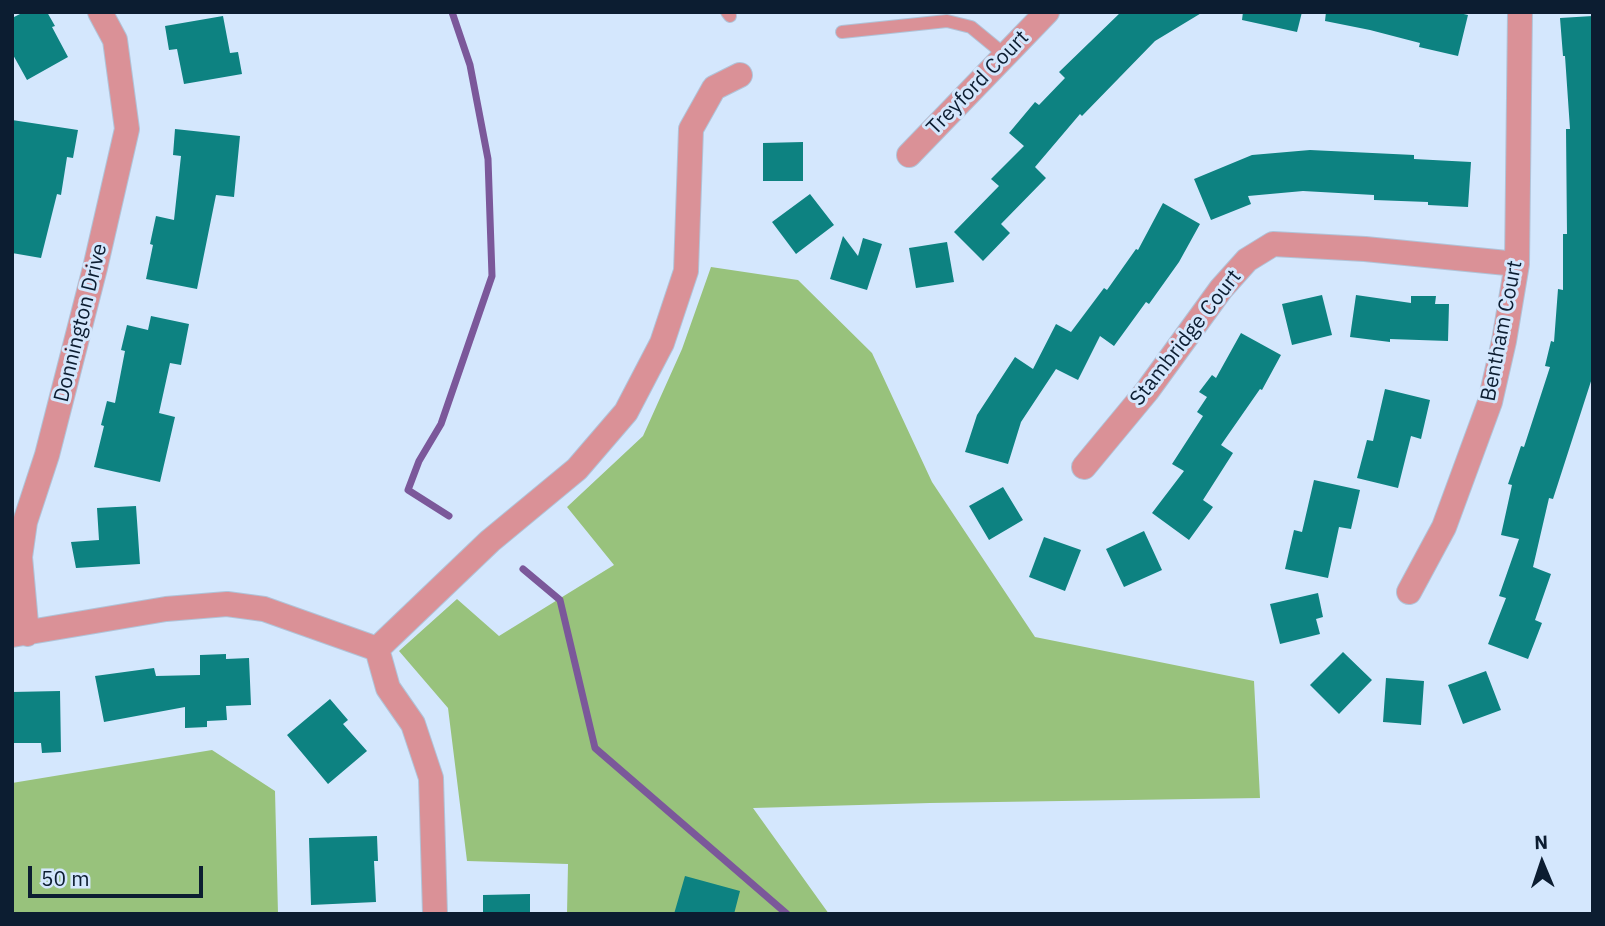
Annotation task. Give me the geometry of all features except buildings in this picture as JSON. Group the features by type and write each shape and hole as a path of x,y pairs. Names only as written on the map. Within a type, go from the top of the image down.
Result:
{"street":[{"name":"Donnington Drive","path":"100,12 115,40 127,129 92,281 47,455 25,522 20,557 19,635 166,609 227,604 264,609 377,649"},
{"name":"Treyford Court","path":"909,155 1047,12"},
{"name":"Bentham Court","path":"1409,592 1444,527 1490,402 1504,341 1517,264 1520,12"},
{"path":"435,914 431,778 413,724 388,688 377,649 490,541 577,469 626,412 662,343 686,271 691,129 713,88 740,75"},
{"name":"Stambridge Court","path":"1083,467 1147,391 1220,289 1247,260 1273,244 1365,249 1517,264"}],"lane":[{"path":"842,32 947,21 971,27 1005,55"}],"green space":[{"path":"711,267 798,280 872,353 932,482 1035,637 1254,681 1260,798 753,808 829,914 567,914 568,864 467,861 448,708 399,651 457,599 499,636 614,565 567,507 643,436 682,349"},
{"path":"212,750 275,791 278,914 12,914 12,783"}],"waterway":[{"path":"449,516 408,490 419,461 441,424 492,276 488,159 470,65 452,12"},
{"path":"523,569 560,600 595,748 787,914"}]}
